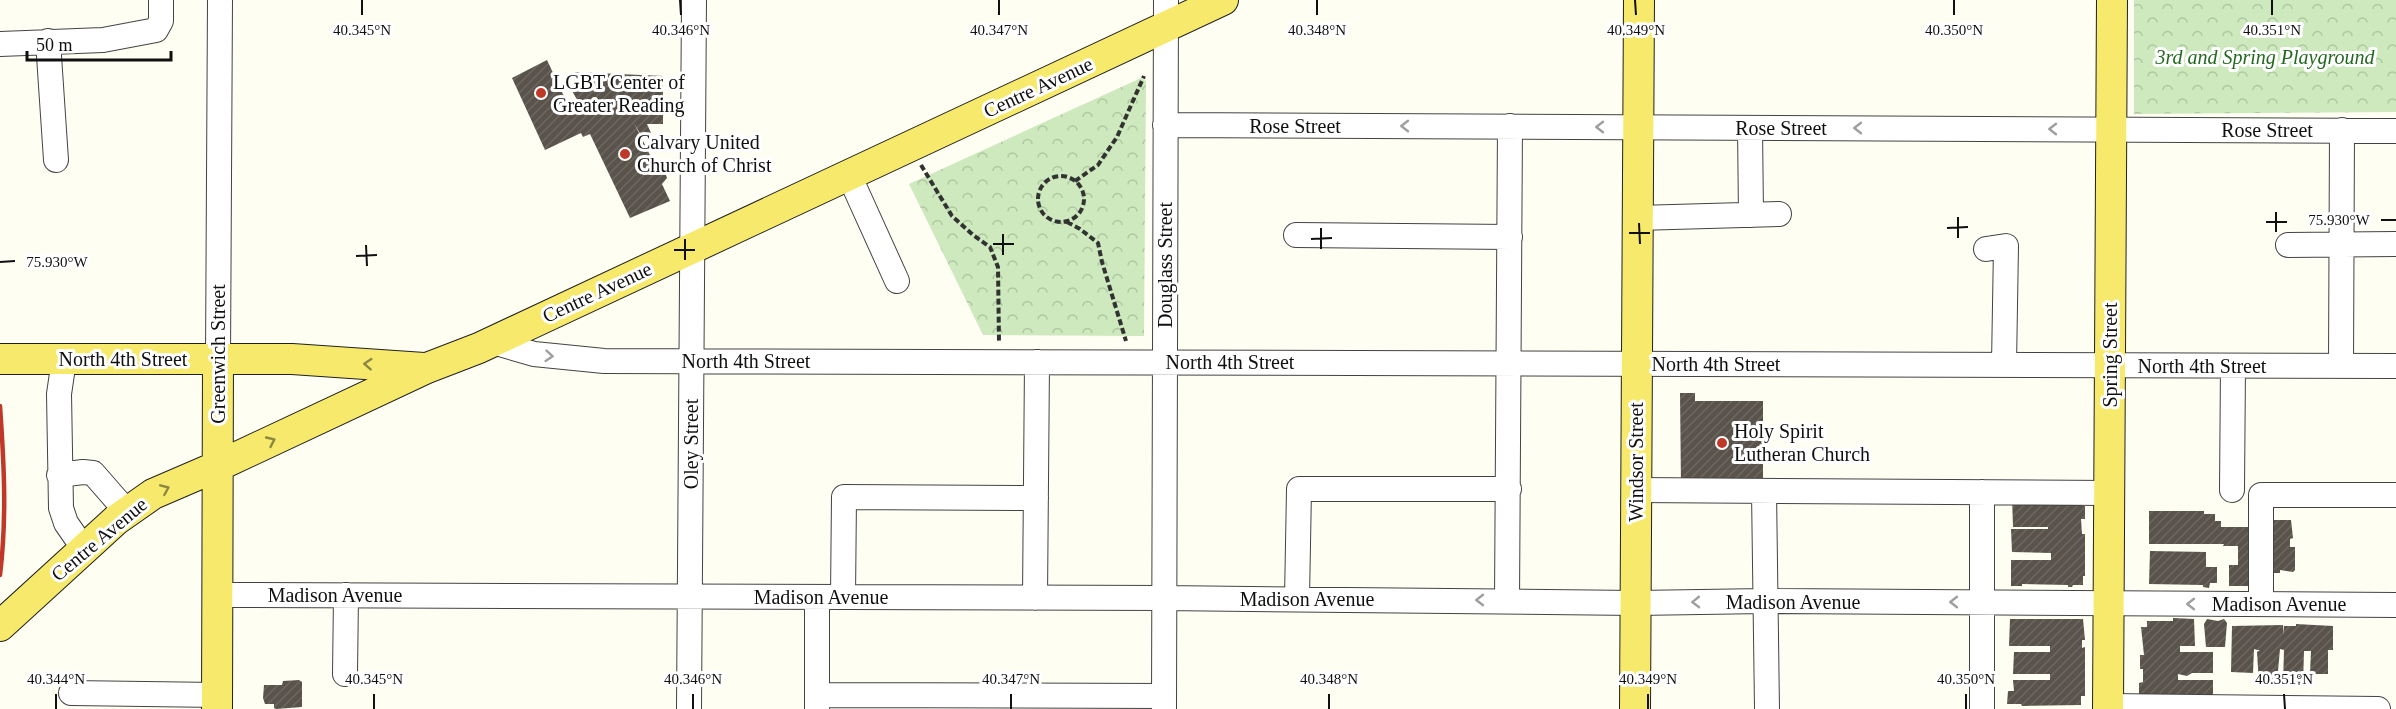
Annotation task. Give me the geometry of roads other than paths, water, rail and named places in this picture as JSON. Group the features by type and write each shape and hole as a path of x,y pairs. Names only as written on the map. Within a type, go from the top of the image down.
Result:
{"main road":[{"name":"Centre Avenue","path":"0,626 126,512 153,494 427,368 493,342 849,175 1166,14 1223,0"},
{"name":"Windsor Street","path":"1635,709 1639,0"},
{"name":"Spring Street","path":"2108,708 2112,0"},
{"name":"Greenwich Street","path":"218,358 218,702"},
{"name":"North 4th Street","path":"0,359 292,359 427,368"}],"street":[{"path":"0,44 103,40 156,30 161,21 161,0"},
{"name":"Greenwich Street","path":"218,358 220,0"},
{"name":"Oley Street","path":"690,709 694,0"},
{"name":"Douglass Street","path":"1164,703 1166,14"},
{"path":"48,41 56,160"},
{"name":"Rose Street","path":"1165,125 2396,131"},
{"path":"1508,601 1510,126"},
{"path":"1750,128 1751,215"},
{"path":"2341,366 2342,130"},
{"path":"849,175 897,281"},
{"path":"1637,218 1779,214"},
{"path":"1296,236 1510,237"},
{"path":"2288,245 2396,244"},
{"path":"1986,249 2006,246 2004,365"},
{"name":"North 4th Street","path":"493,342 534,354 604,361 2396,366"},
{"path":"52,359 58,394 61,508 66,523 84,549"},
{"path":"1035,598 1037,362"},
{"path":"2232,490 2233,366"},
{"path":"59,475 93,473 126,512"},
{"path":"1297,599 1299,489 1509,489"},
{"path":"1636,490 2109,493"},
{"path":"1764,491 1767,709"},
{"path":"1982,492 1982,709"},
{"path":"2261,604 2261,495 2396,495"},
{"path":"843,597 844,497 1036,498"},
{"name":"Madison Avenue","path":"218,595 2396,605"},
{"path":"345,674 346,595"},
{"path":"817,597 817,702 1164,703"},
{"path":"71,693 218,702"},
{"path":"2108,708 2378,709"}],"railway":[{"path":"0,406 4,469 0,575"}],"place":[{"name":"LGBT Center of Greater Reading","path":"541,93"},
{"name":"Calvary United Church of Christ","path":"625,154"},
{"name":"Holy Spirit Lutheran Church","path":"1722,443"}],"park label":[{"name":"3rd and Spring Playground","path":"2265,57"}]}
